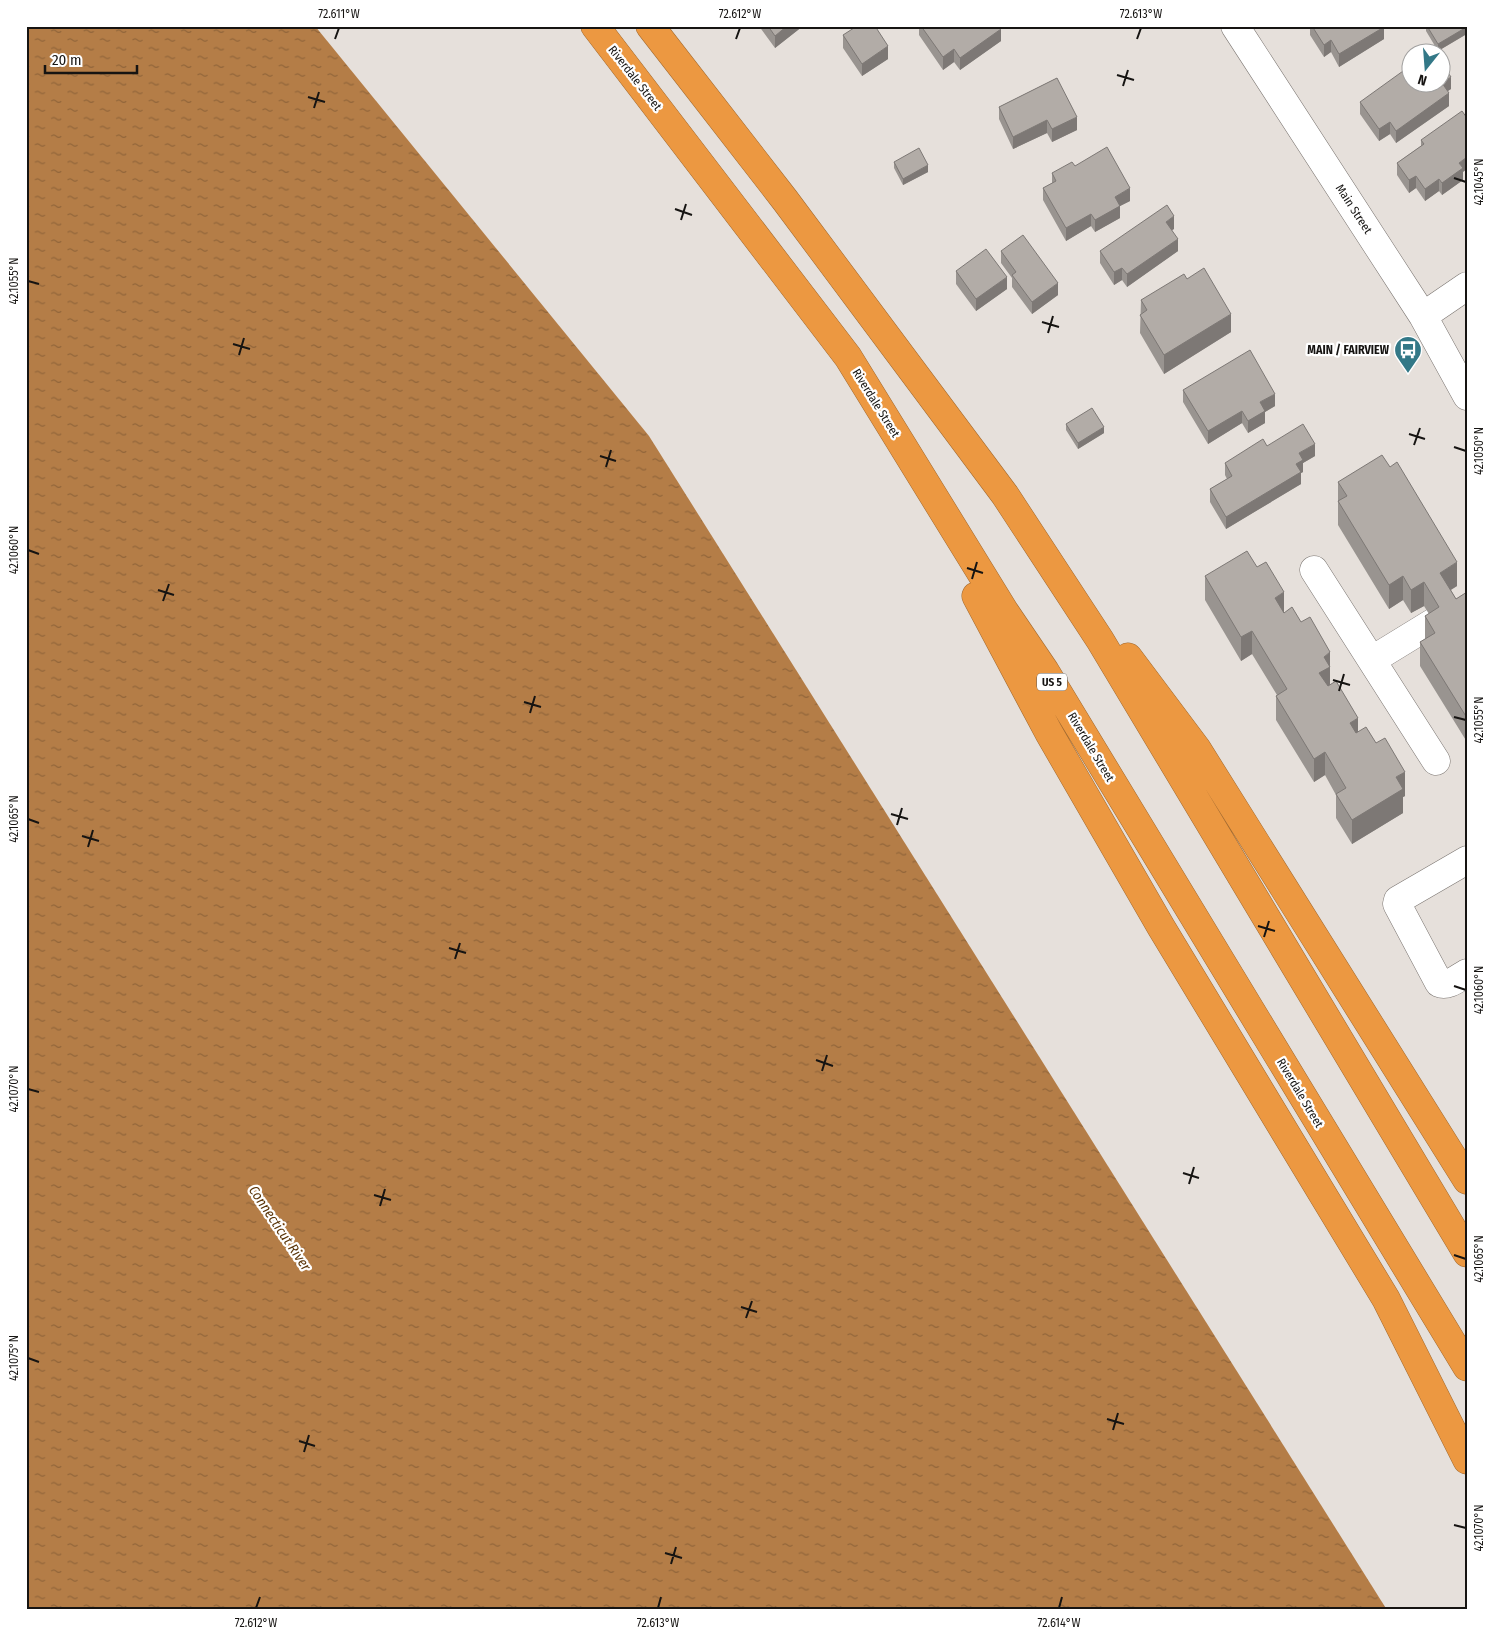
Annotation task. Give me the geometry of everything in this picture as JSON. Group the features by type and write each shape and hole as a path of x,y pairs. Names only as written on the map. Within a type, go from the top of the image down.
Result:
{"highway":[{"name":"Riverdale Street","path":"595,26 848,357 1005,612 1045,671 1467,1367"},
{"path":"650,26 779,193 1197,749 1467,1180"},
{"path":"848,357 1049,733 1162,927 1386,1299 1467,1460"},
{"path":"1005,494 1100,640 1467,1253"}],"street":[{"name":"Main Street","path":"1235,26 1423,316 1467,396"},
{"path":"1423,316 1467,286"},
{"path":"1314,570 1436,761"},
{"path":"1372,660 1447,614"},
{"path":"1467,860 1398,900 1397,904 1439,983 1443,985 1449,984 1467,973"}],"water":[{"name":"Connecticut River","path":"26,26 315,26 649,436 1387,1610 26,1610"}],"building":[{"path":"768,26 787,26 775,36"},
{"path":"857,26 875,26 888,46 862,64 843,35"},
{"path":"921,26 999,26 1001,29 960,58 954,49 943,57"},
{"path":"1312,26 1384,27 1339,54 1331,40 1324,45"},
{"path":"1427,26 1464,26 1465,28 1441,42 1437,42"},
{"path":"1400,73 1400,92 1449,93 1396,131 1390,122 1379,129 1360,102"},
{"path":"1057,78 1077,117 1052,129 1047,120 1013,137 999,107"},
{"path":"1462,111 1467,118 1467,157 1459,163 1463,168 1442,183 1439,179 1425,189 1416,176 1409,180 1397,163 1424,144 1421,140"},
{"path":"1107,147 1130,188 1115,197 1120,206 1095,220 1091,214 1066,228 1043,188 1056,181 1052,173 1072,162 1075,166"},
{"path":"919,148 928,165 903,179 894,162"},
{"path":"1167,205 1174,216 1166,222 1178,239 1127,274 1122,268 1114,272 1100,251"},
{"path":"1023,235 1058,283 1032,302 1012,275 1016,272 1001,251"},
{"path":"986,249 1007,277 976,299 956,271"},
{"path":"1204,268 1231,314 1164,355 1140,315 1147,310 1141,300 1184,274 1187,279"},
{"path":"1250,350 1275,394 1260,402 1265,411 1248,421 1242,411 1208,431 1183,390"},
{"path":"1092,408 1104,427 1078,443 1066,424"},
{"path":"1303,424 1315,444 1299,453 1303,460 1296,464 1301,472 1226,517 1210,489 1232,476 1225,463 1263,439 1267,446"},
{"path":"1382,455 1390,467 1397,462 1457,562 1440,573 1456,599 1467,592 1467,718 1420,642 1435,633 1425,616 1439,607 1424,582 1411,590 1403,576 1389,585 1338,501 1347,496 1338,482"},
{"path":"1247,551 1257,567 1266,562 1284,592 1275,598 1284,613 1292,607 1301,622 1310,617 1330,652 1324,657 1330,667 1319,673 1328,686 1336,681 1358,718 1350,723 1356,733 1366,727 1376,743 1385,738 1405,772 1396,777 1403,789 1352,820 1336,794 1346,788 1325,752 1314,759 1276,696 1287,689 1252,631 1241,637 1205,576"}],"place":[{"name":"MAIN / FAIRVIEW","path":"1408,374"}]}
